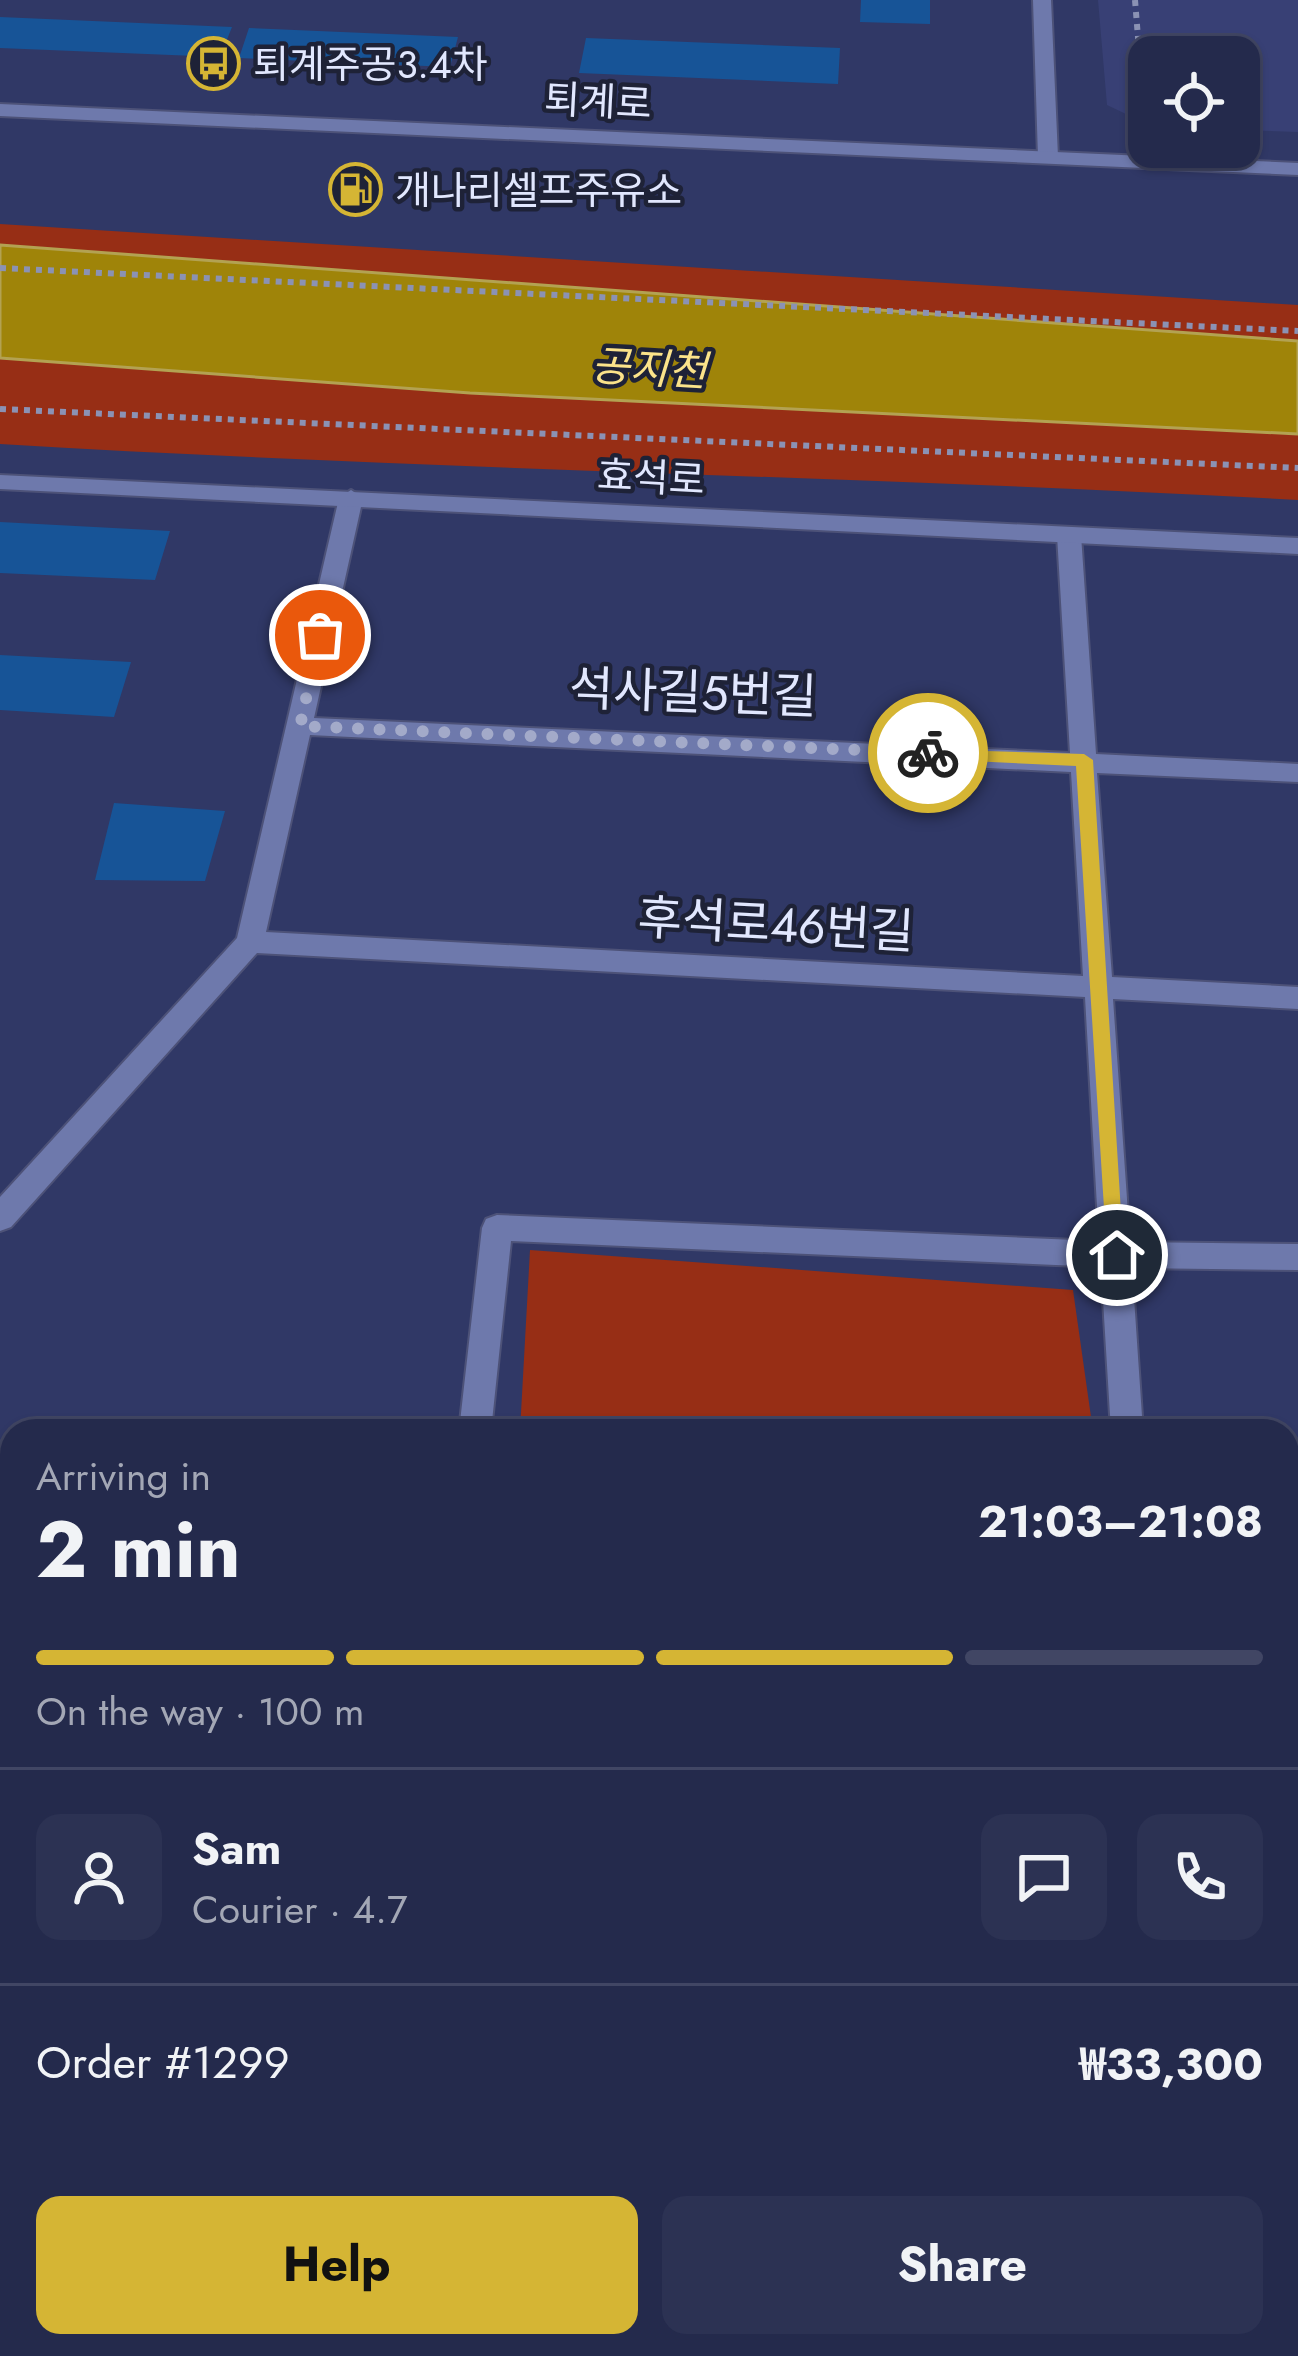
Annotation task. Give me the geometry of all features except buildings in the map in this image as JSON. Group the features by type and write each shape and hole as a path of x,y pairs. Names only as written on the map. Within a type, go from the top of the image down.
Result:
{"street":[{"path":"1042,0 1048,157"},
{"name":"퇴계로","path":"0,110 1298,169"},
{"name":"효석로","path":"0,482 1298,546"},
{"path":"0,1218 250,942 351,498"},
{"path":"1069,535 1126,1419"},
{"name":"석사길5번길","path":"300,726 1298,773"},
{"name":"후석로46번길","path":"250,942 1298,998"},
{"path":"477,1419 497,1228 1117,1255 1298,1257"}],"path":[{"path":"1135,0 1138,36"},
{"path":"0,268 1298,331"},
{"path":"0,410 1298,468"}],"shaded area":[{"path":"1098,0 1298,0 1298,132 1260,131 1260,36 1128,36 1128,115 1107,105"},
{"path":"0,224 1298,305 1298,341 0,245"},
{"path":"0,358 470,393 1298,434 1298,500 0,444"},
{"path":"530,1250 1073,1290 1091,1419 521,1419"}],"water":[{"name":"공지천","path":"0,245 1298,341 1298,434 470,393 0,358"}],"way so far":[{"path":"320,635 300,726 928,753"}],"place":[{"name":"퇴계주공3.4차","path":"214,64"},
{"name":"개나리셀프주유소","path":"356,190"}],"route":[{"path":"928,753 1084,760 1117,1255"}]}
